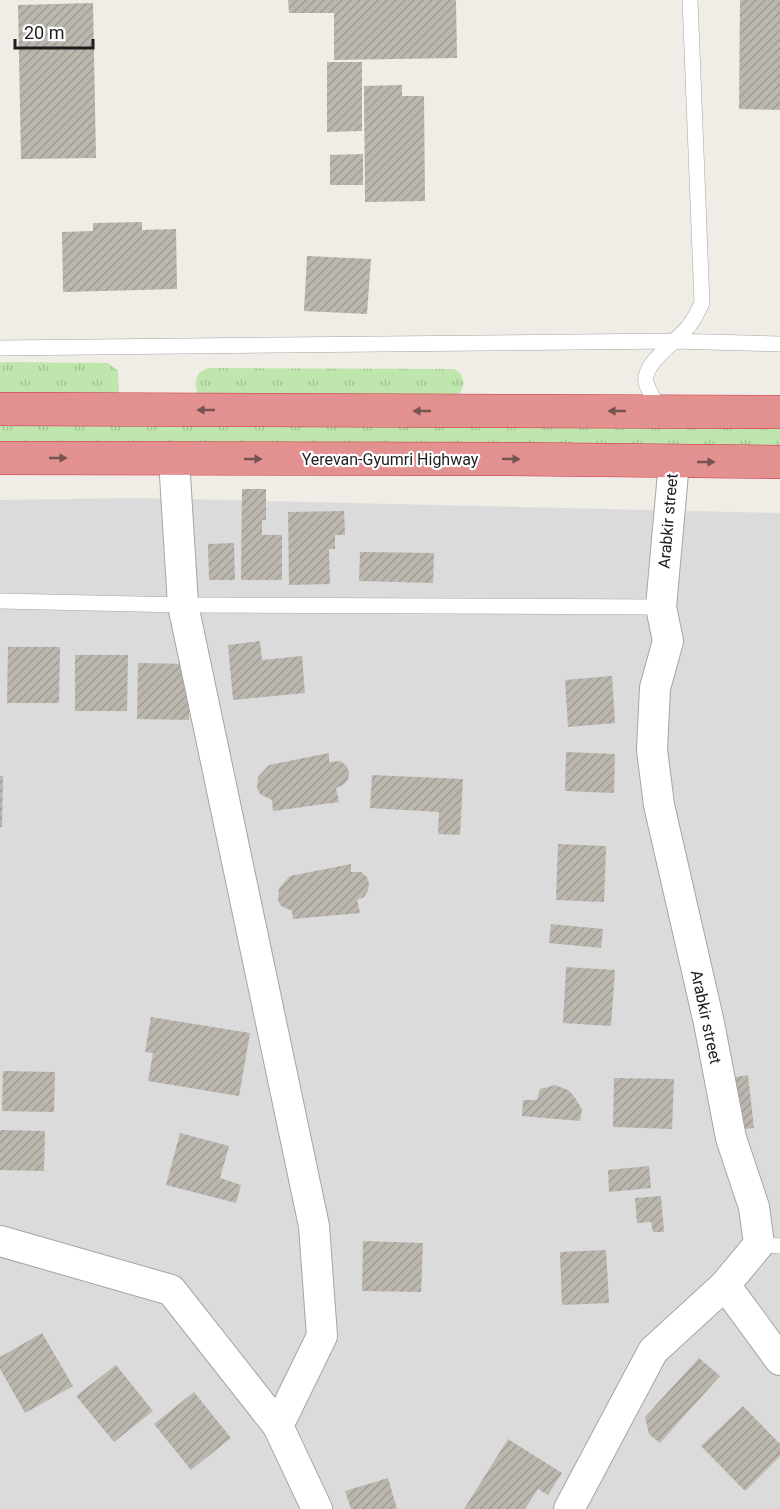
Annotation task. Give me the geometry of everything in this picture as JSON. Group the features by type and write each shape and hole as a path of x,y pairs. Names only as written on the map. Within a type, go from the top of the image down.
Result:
{"highway":[{"path":"0,409 780,412"},
{"name":"Yerevan-Gyumri Highway","path":"0,458 780,462"}],"street":[{"path":"174,459 183,605 315,1226 322,1336 278,1426"},
{"name":"Arabkir street","path":"569,1509 653,1351 770,1245 754,1207 731,1138 709,1023 659,805 652,750 655,688 668,641 660,607 674,462"},
{"path":"0,1241 171,1290 278,1426 317,1509"},
{"path":"725,1285 780,1360"}],"lane":[{"path":"660,411 645,381 647,370 686,329 702,303 690,0"},
{"path":"0,348 673,341 780,344"},
{"path":"0,602 660,607"}],"shaded area":[{"path":"137,498 780,513 780,1509 0,1509 0,500"}],"green space":[{"path":"0,362 108,363 118,371 119,391 112,398 0,401"},
{"path":"208,368 454,369 461,374 464,384 460,393 451,396 199,395 196,386 199,373"},
{"path":"0,425 780,427 780,447 0,444"}],"building":[{"path":"288,0 456,0 457,58 334,60 334,13 289,13"},
{"path":"740,0 780,0 780,110 739,109"},
{"path":"93,3 96,158 21,159 18,5"},
{"path":"327,62 362,62 362,131 327,132"},
{"path":"402,85 402,96 424,96 425,201 365,202 364,86"},
{"path":"363,154 363,185 330,185 330,155"},
{"path":"142,222 142,230 176,229 177,289 63,292 62,232 93,231 93,223"},
{"path":"307,256 371,259 367,314 304,311"},
{"path":"242,489 266,489 266,520 262,520 262,535 282,535 282,580 241,580"},
{"path":"344,511 345,535 335,535 335,549 329,549 330,584 289,585 288,512"},
{"path":"234,543 235,580 209,580 208,544"},
{"path":"360,552 434,553 433,583 359,581"},
{"path":"260,641 262,660 302,656 305,693 233,700 228,645"},
{"path":"8,647 60,647 59,703 7,703"},
{"path":"75,655 128,655 127,711 75,711"},
{"path":"138,663 190,664 189,720 137,719"},
{"path":"612,676 615,723 568,727 565,680"},
{"path":"566,752 615,754 614,793 565,791"},
{"path":"329,753 329,762 340,761 346,765 349,772 348,780 336,788 339,802 273,811 272,800 260,794 257,788 258,777 269,765"},
{"path":"372,775 463,779 460,835 438,834 439,812 370,808"},
{"path":"0,776 3,776 2,827 0,827"},
{"path":"558,844 606,846 604,902 556,900"},
{"path":"351,864 351,872 361,872 367,877 369,884 364,897 357,900 360,913 293,919 292,911 281,906 278,900 279,888 290,876"},
{"path":"551,924 603,929 601,948 549,943"},
{"path":"566,967 615,970 611,1026 563,1023"},
{"path":"151,1017 250,1033 239,1096 148,1081 153,1053 145,1052"},
{"path":"3,1071 55,1072 54,1112 2,1111"},
{"path":"748,1075 754,1128 737,1130 731,1078"},
{"path":"614,1078 674,1079 672,1129 613,1127"},
{"path":"555,1085 568,1090 573,1095 582,1109 580,1121 522,1116 523,1100 537,1100 540,1089"},
{"path":"0,1130 45,1131 44,1171 0,1170"},
{"path":"180,1133 229,1146 220,1178 241,1185 236,1203 166,1185"},
{"path":"649,1166 651,1188 609,1192 608,1170"},
{"path":"661,1196 664,1232 653,1232 651,1222 637,1223 635,1198"},
{"path":"363,1241 423,1243 421,1292 362,1291"},
{"path":"606,1250 609,1303 562,1305 560,1252"},
{"path":"42,1333 73,1386 25,1413 0,1369 0,1357"},
{"path":"699,1358 720,1376 660,1443 649,1434 645,1417"},
{"path":"116,1365 153,1411 114,1442 76,1396"},
{"path":"194,1392 231,1438 191,1470 154,1424"},
{"path":"743,1406 780,1444 780,1456 745,1491 701,1446"},
{"path":"508,1439 562,1473 548,1495 538,1489 525,1509 464,1509"},
{"path":"388,1478 397,1509 351,1509 345,1491"}]}
